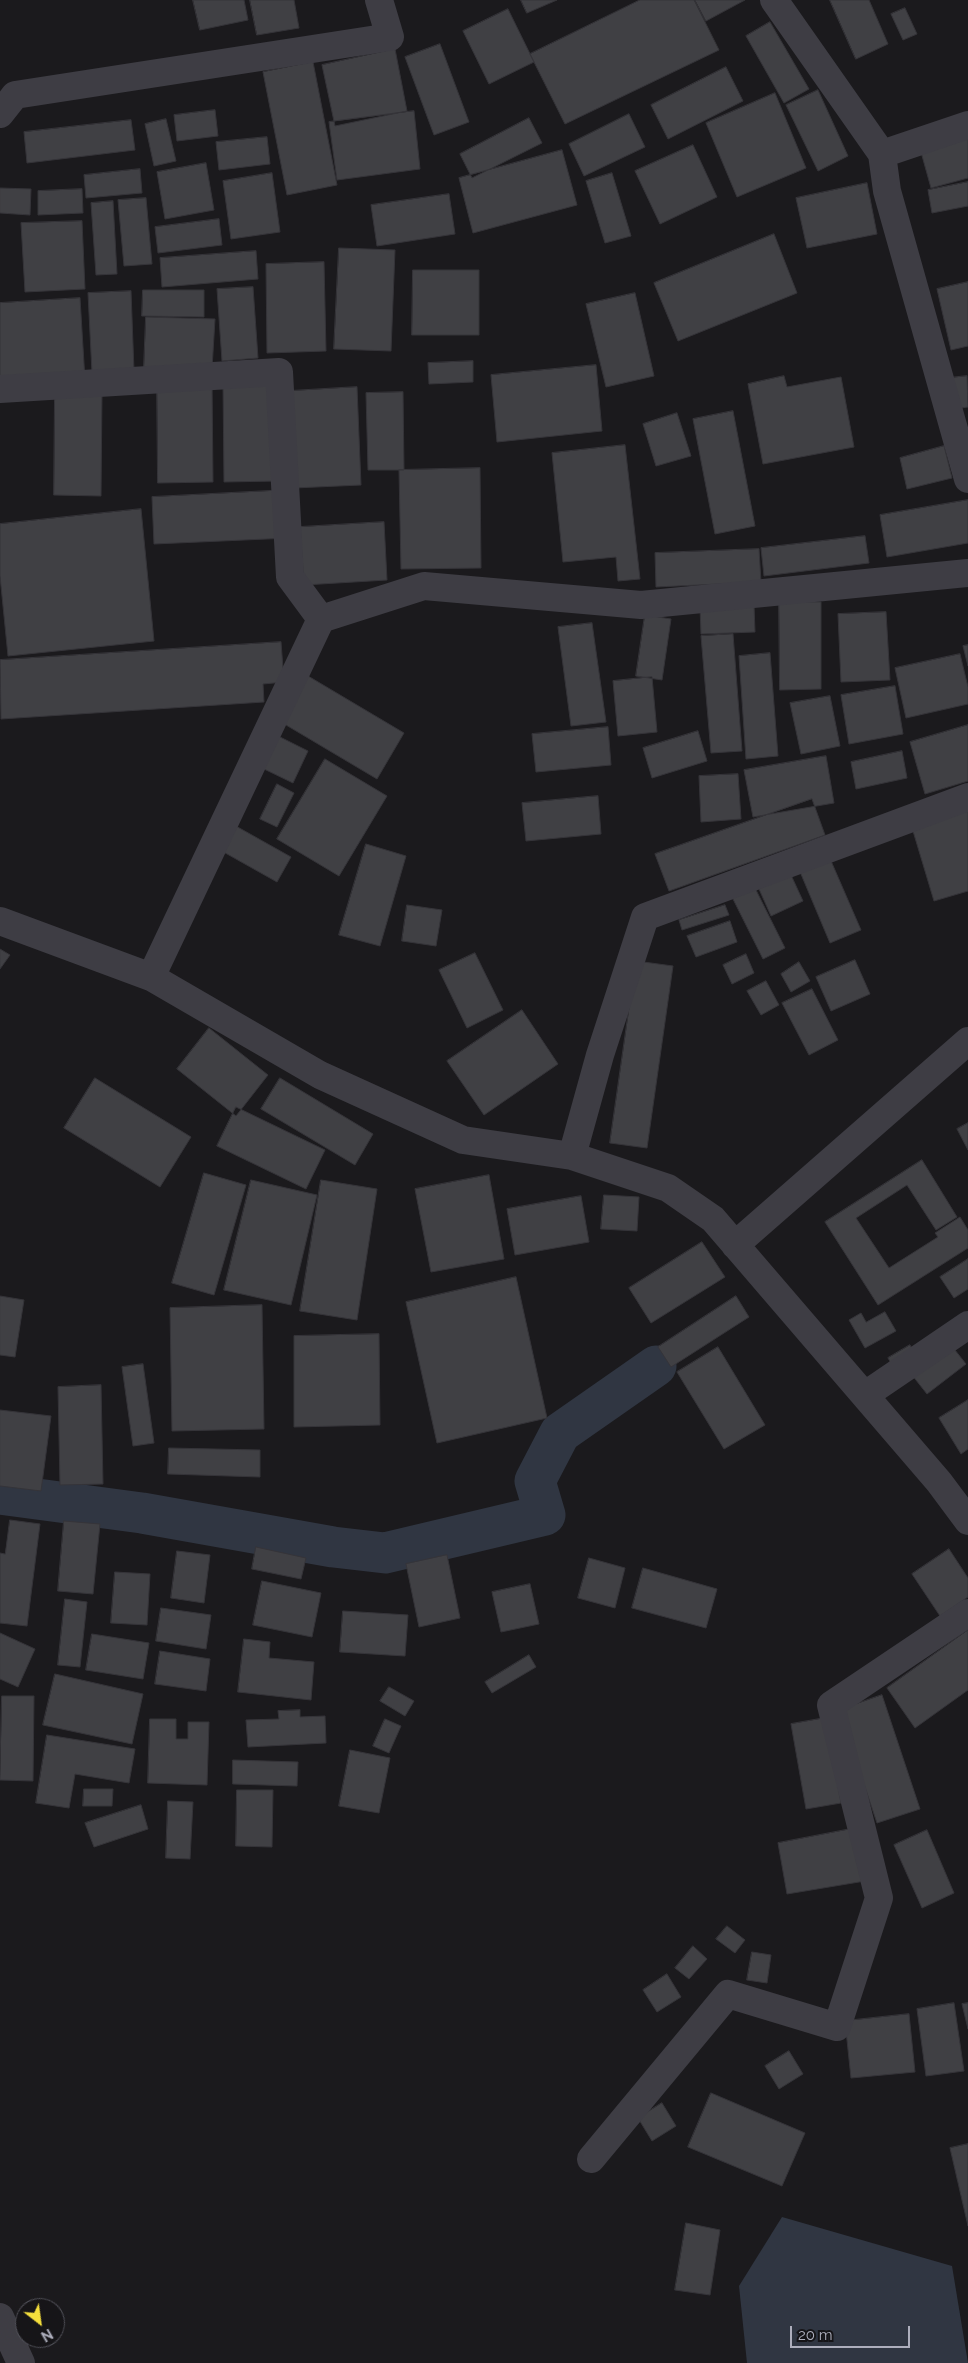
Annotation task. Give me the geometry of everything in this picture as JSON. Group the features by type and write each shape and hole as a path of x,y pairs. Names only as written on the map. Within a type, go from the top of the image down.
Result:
{"street":[{"path":"0,114 16,94 390,37 379,0"},
{"path":"781,2 882,154 887,191 966,465"},
{"path":"882,154 968,125"},
{"path":"0,388 279,372 290,577 322,618"},
{"path":"150,977 322,618 424,586 641,605 968,573"},
{"path":"572,1156 600,1056 645,917 968,796"},
{"path":"0,921 150,977 320,1075 463,1140 572,1156 668,1188 713,1219 939,1482 968,1521"},
{"path":"735,1245 968,1041"},
{"path":"865,1395 968,1325"},
{"path":"591,2159 728,1994 837,2027 879,1898 832,1705 968,1614"},
{"path":"0,2317 21,2363"}],"water":[{"path":"782,2217 952,2266 968,2363 747,2363 739,2286"}],"building":[{"path":"193,0 244,0 248,20 200,30"},
{"path":"250,0 294,0 299,28 257,35"},
{"path":"521,0 557,0 527,13"},
{"path":"640,0 694,0 719,50 565,124 530,54"},
{"path":"695,0 745,0 706,21"},
{"path":"830,0 869,0 888,44 856,59"},
{"path":"905,8 917,34 903,40 891,14"},
{"path":"508,9 534,62 489,84 463,31"},
{"path":"770,22 809,89 784,103 746,36"},
{"path":"440,44 469,122 434,135 405,57"},
{"path":"395,49 407,111 335,126 322,65"},
{"path":"313,62 337,185 287,195 263,72"},
{"path":"726,67 743,101 668,139 651,105"},
{"path":"818,90 848,156 818,171 786,105"},
{"path":"775,93 806,168 737,197 706,123"},
{"path":"215,110 218,136 177,141 174,115"},
{"path":"414,111 420,169 337,180 329,122"},
{"path":"629,114 645,147 584,176 569,144"},
{"path":"529,118 542,143 472,178 460,154"},
{"path":"166,119 176,161 154,166 145,124"},
{"path":"131,120 135,150 27,163 24,132"},
{"path":"267,137 270,164 219,170 216,142"},
{"path":"968,139 968,178 931,188 921,152"},
{"path":"693,145 717,197 660,224 635,171"},
{"path":"562,150 577,205 473,233 459,178"},
{"path":"206,163 214,210 165,219 157,172"},
{"path":"140,169 142,193 86,198 84,175"},
{"path":"272,173 280,232 231,239 223,181"},
{"path":"612,173 631,236 605,243 586,181"},
{"path":"968,182 968,206 932,213 928,190"},
{"path":"867,183 877,234 807,248 796,198"},
{"path":"0,188 31,189 30,215 0,213"},
{"path":"82,189 83,213 38,215 38,191"},
{"path":"449,194 455,234 377,246 371,205"},
{"path":"146,198 152,264 124,266 118,200"},
{"path":"113,201 117,274 96,275 91,203"},
{"path":"219,219 222,245 158,253 155,227"},
{"path":"82,221 85,289 25,292 21,223"},
{"path":"774,234 797,293 678,341 654,283"},
{"path":"339,248 395,250 391,351 334,349"},
{"path":"256,251 258,279 162,287 160,258"},
{"path":"324,262 326,351 267,353 266,264"},
{"path":"413,270 479,270 479,335 412,335"},
{"path":"968,282 968,346 951,350 937,289"},
{"path":"253,287 258,358 222,361 217,289"},
{"path":"143,290 204,290 204,317 142,316"},
{"path":"131,291 134,371 92,373 88,293"},
{"path":"635,293 654,376 606,387 586,304"},
{"path":"80,298 85,380 0,386 0,303"},
{"path":"146,317 215,319 212,369 144,367"},
{"path":"473,361 473,382 429,384 428,363"},
{"path":"596,365 602,431 497,442 491,375"},
{"path":"784,376 787,387 841,377 854,447 763,464 748,384"},
{"path":"967,376 968,407 954,409 949,378"},
{"path":"276,381 277,481 224,482 223,382"},
{"path":"157,382 212,382 213,482 158,483"},
{"path":"357,387 361,485 294,488 290,391"},
{"path":"55,392 102,392 101,496 54,495"},
{"path":"403,392 404,470 368,470 366,393"},
{"path":"733,411 755,526 715,534 693,419"},
{"path":"677,413 691,456 656,466 643,424"},
{"path":"625,445 640,579 618,581 616,557 563,562 552,453"},
{"path":"944,446 952,478 907,489 900,458"},
{"path":"480,468 481,568 401,569 399,470"},
{"path":"288,490 289,538 154,544 152,497"},
{"path":"968,500 968,543 887,557 880,515"},
{"path":"141,509 154,641 8,656 0,576 0,524"},
{"path":"384,522 387,580 304,585 300,527"},
{"path":"865,536 869,563 764,576 761,548"},
{"path":"759,549 761,582 656,587 655,553"},
{"path":"779,602 821,602 821,689 780,690"},
{"path":"754,605 755,632 701,634 700,607"},
{"path":"886,612 890,680 841,682 838,614"},
{"path":"645,615 671,619 662,680 636,676"},
{"path":"592,623 606,722 571,726 558,627"},
{"path":"733,634 742,751 711,753 701,636"},
{"path":"281,642 284,682 263,684 264,702 1,719 0,660"},
{"path":"968,645 968,666 963,646"},
{"path":"770,653 778,756 746,759 739,656"},
{"path":"960,654 968,687 968,704 906,718 895,668"},
{"path":"308,676 404,733 377,779 281,722"},
{"path":"652,677 657,732 618,736 613,681"},
{"path":"895,686 903,734 849,744 841,695"},
{"path":"830,696 840,746 801,754 790,703"},
{"path":"968,725 968,781 925,794 910,742"},
{"path":"608,727 611,765 536,772 532,734"},
{"path":"698,731 707,761 652,778 643,748"},
{"path":"278,736 308,751 293,783 262,768"},
{"path":"902,751 907,778 856,789 851,762"},
{"path":"826,756 834,803 753,817 744,770"},
{"path":"325,759 387,796 339,876 277,839"},
{"path":"738,774 741,819 701,822 699,776"},
{"path":"277,784 294,793 277,827 260,819"},
{"path":"598,796 601,834 526,841 522,803"},
{"path":"812,799 825,835 669,891 655,854"},
{"path":"968,804 968,891 934,901 910,821"},
{"path":"234,825 291,857 277,882 220,850"},
{"path":"366,844 406,856 380,946 339,935"},
{"path":"828,854 861,930 830,943 798,867"},
{"path":"791,875 803,901 771,916 759,889"},
{"path":"753,884 785,948 763,959 731,895"},
{"path":"407,905 442,910 436,946 402,941"},
{"path":"725,905 729,915 682,930 679,920"},
{"path":"730,921 737,942 696,957 687,936"},
{"path":"0,949 10,955 0,969"},
{"path":"475,953 503,1010 467,1028 439,970"},
{"path":"746,954 754,973 732,984 723,965"},
{"path":"855,960 870,994 831,1011 816,977"},
{"path":"636,961 673,966 647,1148 610,1143"},
{"path":"799,962 810,981 791,992 781,974"},
{"path":"766,981 779,1005 761,1015 747,991"},
{"path":"812,989 838,1040 809,1055 782,1003"},
{"path":"522,1010 558,1064 484,1115 447,1061"},
{"path":"209,1028 268,1075 236,1116 177,1069"},
{"path":"95,1078 191,1137 160,1187 64,1128"},
{"path":"280,1078 373,1134 355,1165 261,1109"},
{"path":"236,1107 325,1150 306,1189 217,1146"},
{"path":"968,1123 968,1150 957,1129"},
{"path":"922,1160 957,1217 936,1230 907,1185 856,1218 889,1268 938,1237 935,1233 960,1217 968,1230 968,1248 878,1305 825,1222"},
{"path":"204,1173 246,1185 214,1295 172,1283"},
{"path":"489,1175 504,1259 431,1272 415,1189"},
{"path":"251,1180 317,1195 291,1305 224,1290"},
{"path":"321,1180 377,1189 357,1320 300,1311"},
{"path":"604,1195 639,1197 637,1231 601,1229"},
{"path":"581,1196 589,1242 515,1255 507,1209"},
{"path":"702,1242 725,1277 651,1323 629,1288"},
{"path":"968,1259 968,1289 954,1298 940,1277"},
{"path":"516,1277 547,1418 437,1443 406,1302"},
{"path":"0,1296 24,1300 15,1357 0,1355"},
{"path":"736,1296 749,1317 671,1367 658,1347"},
{"path":"262,1305 264,1429 172,1431 170,1308"},
{"path":"885,1312 896,1331 865,1348 849,1320 861,1313 866,1322"},
{"path":"379,1334 380,1425 294,1427 294,1336"},
{"path":"910,1345 917,1357 895,1370 888,1358"},
{"path":"951,1345 966,1364 927,1394 912,1375"},
{"path":"718,1347 765,1425 724,1449 677,1372"},
{"path":"143,1364 154,1443 133,1446 122,1367"},
{"path":"101,1385 103,1484 60,1485 58,1387"},
{"path":"968,1400 968,1449 961,1454 939,1418"},
{"path":"0,1410 51,1416 41,1491 0,1486"},
{"path":"169,1448 260,1450 260,1477 168,1474"},
{"path":"10,1520 40,1524 27,1626 0,1623 0,1553 5,1554"},
{"path":"64,1521 100,1524 93,1594 58,1591"},
{"path":"256,1547 306,1558 301,1579 252,1569"},
{"path":"949,1549 968,1578 968,1597 940,1616 912,1574"},
{"path":"177,1551 210,1555 204,1603 171,1598"},
{"path":"447,1555 460,1618 419,1627 406,1564"},
{"path":"589,1558 625,1568 615,1608 578,1598"},
{"path":"643,1568 717,1589 706,1628 632,1608"},
{"path":"115,1572 150,1574 147,1625 111,1623"},
{"path":"262,1581 321,1593 312,1637 253,1625"},
{"path":"530,1584 539,1624 501,1632 492,1592"},
{"path":"65,1599 87,1602 80,1667 58,1665"},
{"path":"161,1608 211,1615 206,1649 156,1641"},
{"path":"343,1611 408,1615 405,1656 340,1652"},
{"path":"968,1630 968,1690 915,1728 887,1688"},
{"path":"0,1633 35,1649 18,1687 0,1679"},
{"path":"92,1634 149,1643 143,1679 86,1670"},
{"path":"244,1639 270,1642 269,1658 314,1662 311,1700 238,1692"},
{"path":"160,1651 210,1659 206,1691 155,1684"},
{"path":"529,1655 536,1667 492,1693 485,1682"},
{"path":"55,1674 143,1694 132,1744 43,1725"},
{"path":"389,1687 414,1701 405,1716 380,1701"},
{"path":"882,1695 920,1809 877,1823 839,1710"},
{"path":"2,1696 34,1696 33,1781 0,1780"},
{"path":"300,1710 300,1717 325,1716 326,1743 248,1747 246,1720 279,1719 278,1711"},
{"path":"825,1718 841,1803 806,1809 791,1724"},
{"path":"150,1719 176,1719 176,1739 188,1739 188,1722 209,1722 207,1785 148,1783"},
{"path":"385,1719 401,1726 389,1753 373,1746"},
{"path":"47,1735 135,1749 129,1783 75,1774 69,1808 36,1803"},
{"path":"350,1750 390,1758 379,1813 339,1806"},
{"path":"233,1760 298,1762 297,1786 233,1784"},
{"path":"84,1789 113,1789 112,1806 83,1806"},
{"path":"237,1790 273,1790 272,1847 236,1846"},
{"path":"168,1801 193,1802 190,1859 166,1858"},
{"path":"141,1805 148,1829 94,1847 85,1823"},
{"path":"856,1828 865,1881 787,1894 778,1843"},
{"path":"927,1830 954,1893 922,1908 894,1845"},
{"path":"727,1926 745,1940 735,1953 716,1939"},
{"path":"693,1946 707,1959 689,1979 675,1968"},
{"path":"752,1952 771,1955 767,1983 747,1980"},
{"path":"667,1974 681,1997 657,2012 643,1990"},
{"path":"954,2003 964,2071 926,2076 917,2009"},
{"path":"968,2003 968,2029 962,2004"},
{"path":"909,2014 915,2072 851,2078 845,2021"},
{"path":"789,2051 803,2074 779,2089 765,2066"},
{"path":"711,2093 805,2133 782,2186 688,2147"},
{"path":"662,2103 676,2126 652,2141 638,2118"},
{"path":"968,2144 968,2226 950,2148"},
{"path":"686,2223 720,2230 710,2295 675,2290"}],"waterway":[{"path":"0,1494 142,1513 333,1547 385,1553 545,1515 535,1481 560,1433 656,1366"}]}
